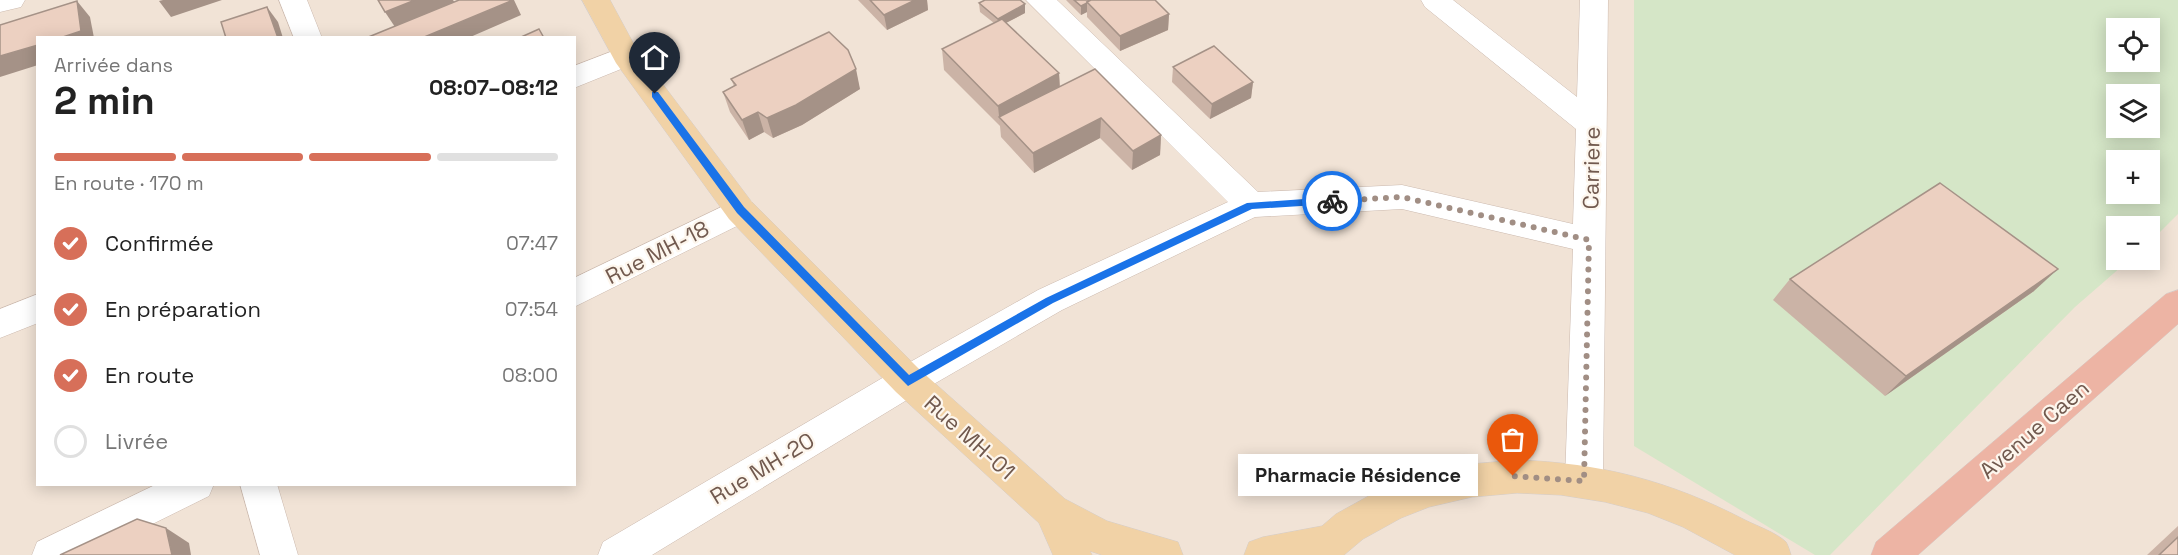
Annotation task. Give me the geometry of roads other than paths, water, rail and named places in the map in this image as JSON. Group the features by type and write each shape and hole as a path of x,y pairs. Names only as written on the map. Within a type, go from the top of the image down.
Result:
{"highway":[{"name":"Avenue Caen","path":"1890,555 2178,304"}],"main road":[{"name":"Rue MH-01","path":"596,0 626,56 740,210 908,381 1052,511 1096,535 1144,552 1164,555"},
{"path":"1263,555 1321,549 1382,507 1445,484 1513,476 1584,481 1648,496 1712,521 1772,555"},
{"name":"Rue MH-01","path":"1052,511 1073,555"}],"street":[{"path":"0,3 11,0"},
{"path":"293,0 307,36"},
{"path":"1040,0 1251,205 1402,197 1589,240"},
{"path":"1435,0 1592,125"},
{"name":"Carriere","path":"1584,481 1594,0"},
{"path":"576,77 626,56"},
{"name":"Rue MH-20","path":"617,555 908,381 1050,300 1251,205"},
{"name":"Rue MH-18","path":"576,293 740,210"},
{"path":"0,324 36,309"},
{"path":"51,555 192,486"},
{"path":"259,486 279,555"}],"place":[{"name":"Pharmacie Résidence","path":"1513,476"}]}
